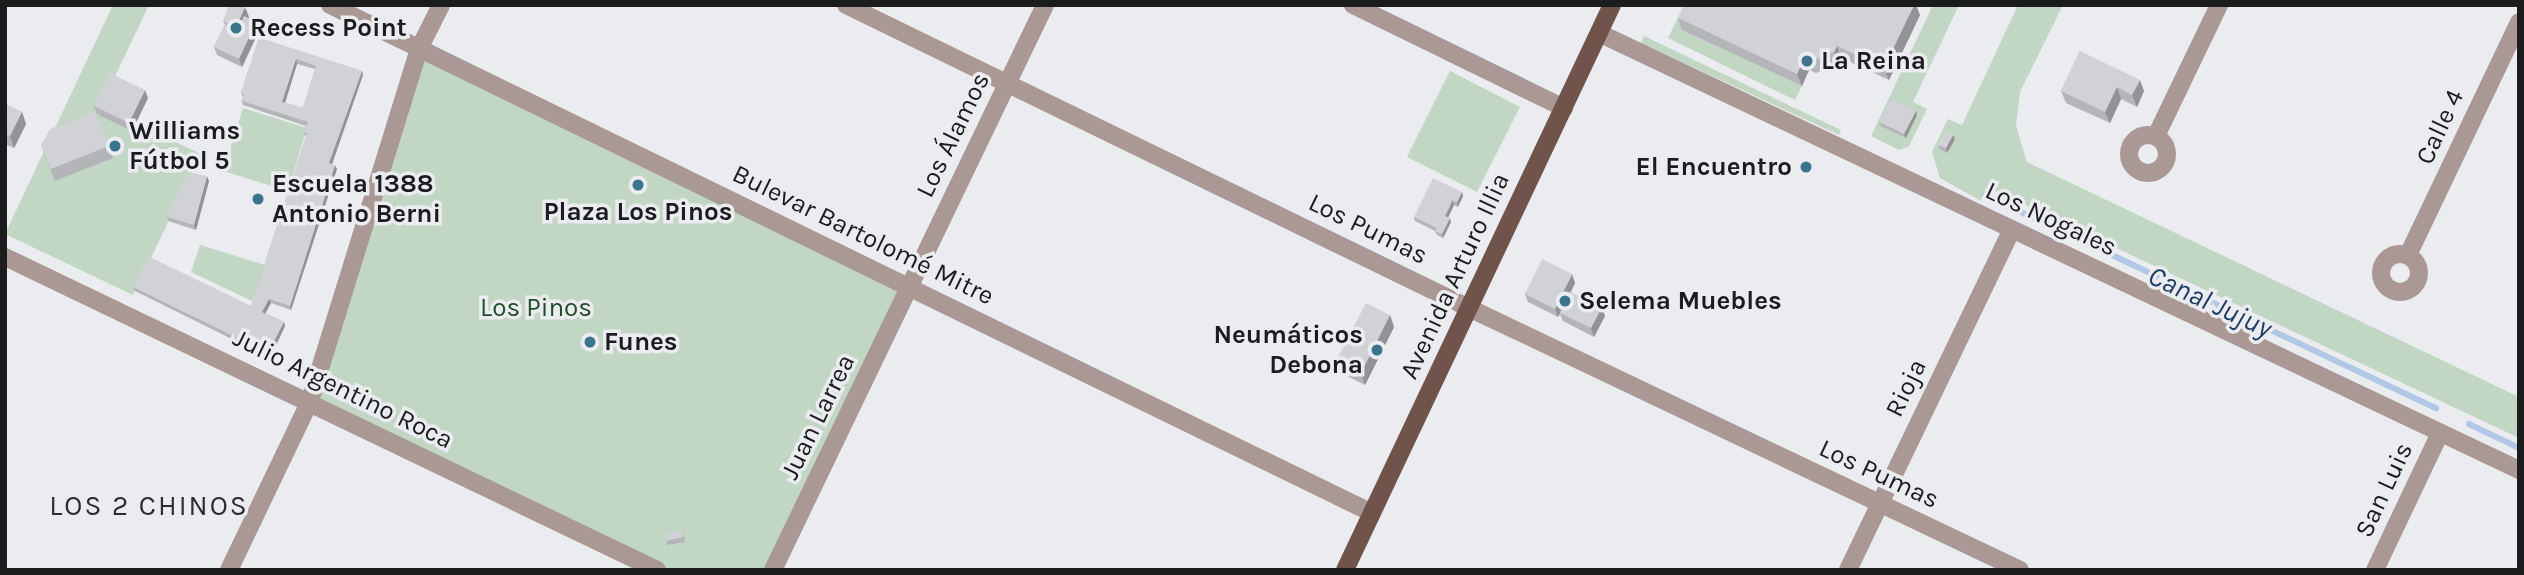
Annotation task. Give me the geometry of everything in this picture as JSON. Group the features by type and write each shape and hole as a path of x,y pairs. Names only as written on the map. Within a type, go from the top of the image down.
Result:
{"main road":[{"name":"Avenida Arturo Illia","path":"1345,570 1612,5"}],"street":[{"name":"Bulevar Bartolomé Mitre","path":"330,5 1372,513"},
{"path":"229,570 310,401 419,49 441,5"},
{"name":"Los Pumas","path":"846,5 1469,308 2020,570"},
{"name":"Los Álamos","path":"909,287 1045,5"},
{"path":"1353,5 1564,108"},
{"path":"2155,136 2219,5"},
{"name":"Calle 4","path":"2408,255 2519,22"},
{"name":"Los Nogales","path":"1599,33 2519,470"},
{"name":"Rioja","path":"1848,570 2012,229"},
{"name":"Julio Argentino Roca","path":"5,257 310,401 657,570"},
{"name":"Juan Larrea","path":"773,570 909,287"},
{"name":"San Luis","path":"2375,570 2440,433"}],"green space":[{"name":"Williams Fútbol 5","path":"113,5 149,5 97,114 136,123 201,154 133,295 5,234"},
{"path":"1684,5 1682,30 1802,86 1795,100 1668,38"},
{"path":"1933,5 1959,5 1913,102 1927,109 1909,146 1899,150 1871,136"},
{"path":"2018,5 2063,5 2020,92 2016,126 2027,162 2519,397 2519,438 1987,187 1981,201 1940,178 1932,152 1948,119 1962,125"},
{"path":"1644,36 1841,130 1839,135 1641,43"},
{"name":"Los Pinos","path":"419,49 909,287 773,570 657,570 310,401"},
{"path":"1450,71 1520,107 1477,192 1407,157"},
{"path":"243,108 307,128 288,191 223,171"},
{"path":"200,245 265,265 252,301 191,272"}],"building":[{"path":"229,5 245,7 236,27 223,21"},
{"path":"1684,5 1914,5 1884,68 1837,46 1834,52 1812,61 1805,58 1797,74 1678,18"},
{"path":"244,16 256,22 239,59 214,47 225,25 237,31"},
{"path":"259,38 362,71 329,163 335,165 290,306 269,299 262,312 284,322 268,353 133,287 148,256 251,306 307,133 304,133 308,122 242,101 244,94 241,93","holes":["296,59 316,66 303,108 282,102"]},
{"path":"2080,51 2140,80 2132,95 2117,87 2105,112 2061,91"},
{"path":"110,73 145,90 129,123 94,106"},
{"path":"1891,99 1916,111 1904,134 1879,122"},
{"path":"5,104 22,112 10,136 5,134"},
{"path":"95,111 109,146 51,169 41,145 50,129"},
{"path":"1945,131 1953,135 1946,148 1938,145"},
{"path":"188,172 207,176 194,225 167,217"},
{"path":"1433,178 1462,192 1457,202 1452,200 1445,216 1450,218 1442,234 1435,231 1437,228 1414,217"},
{"path":"1542,259 1572,274 1555,309 1525,294"},
{"path":"1570,292 1602,307 1591,328 1560,313"},
{"path":"1366,303 1390,315 1361,373 1336,361"},
{"path":"682,531 683,537 666,541 667,533"}],"waterway":[{"name":"Canal Jujuy","path":"1985,195 2436,408"},
{"name":"Canal Jujuy","path":"2469,424 2519,448"}],"place":[{"name":"Recess Point","path":"236,28"},
{"name":"La Reina","path":"1807,61"},
{"name":"Williams Fútbol 5","path":"115,146"},
{"name":"El Encuentro","path":"1806,167"},
{"name":"Plaza Los Pinos","path":"638,185"},
{"name":"Escuela 1388 Antonio Berni","path":"258,199"},
{"name":"Selema Muebles","path":"1565,301"},
{"name":"Funes","path":"590,342"},
{"name":"Neumáticos Debona","path":"1377,350"}],"district":[{"name":"LOS 2 CHINOS","path":"149,506"}]}
